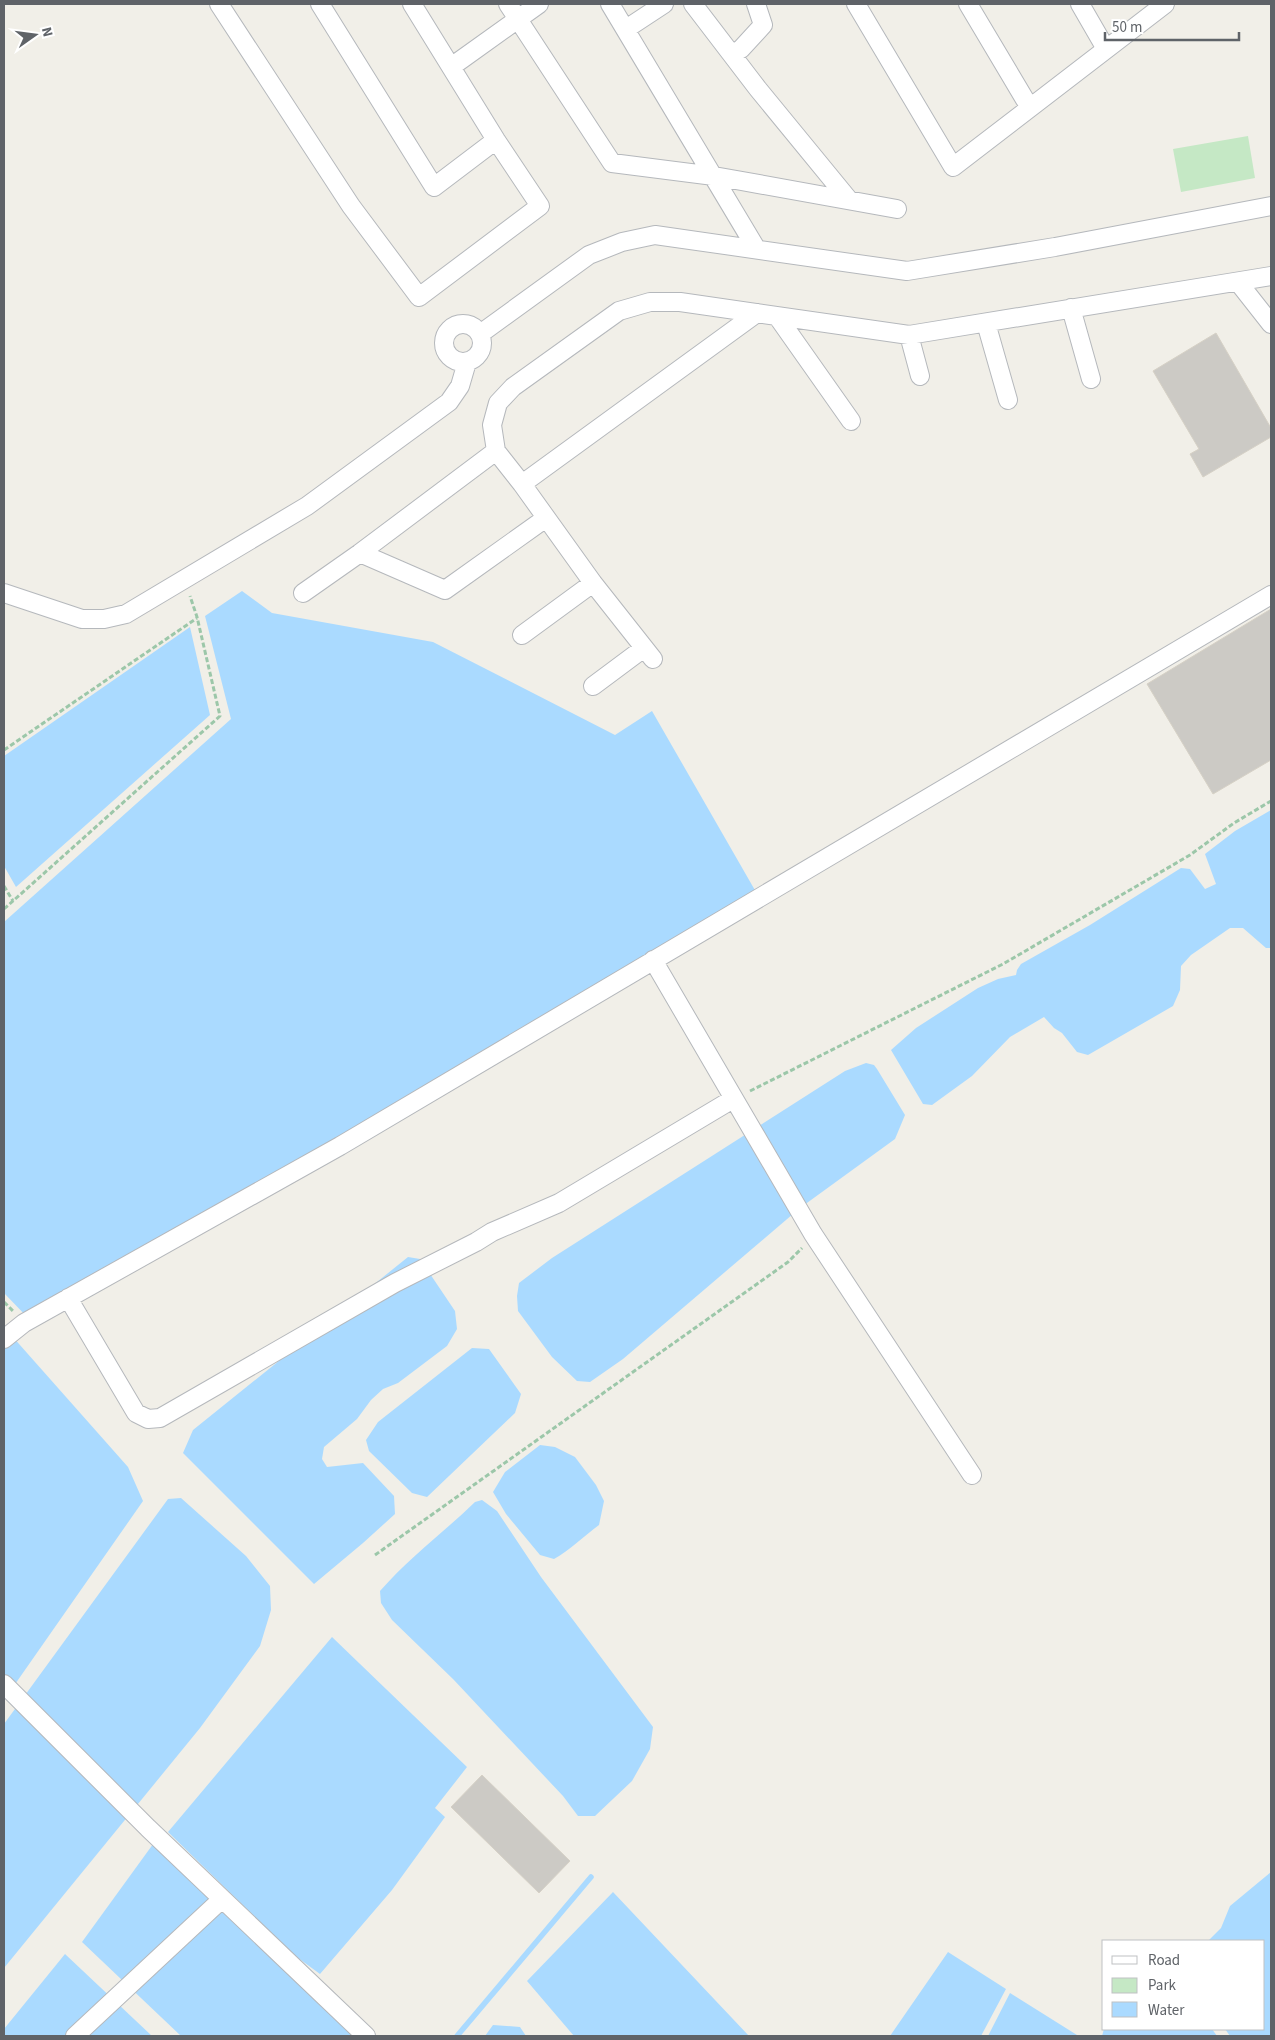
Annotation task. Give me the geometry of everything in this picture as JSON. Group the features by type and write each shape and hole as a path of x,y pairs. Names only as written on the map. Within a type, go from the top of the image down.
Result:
{"street":[{"path":"219,4 351,206 419,297 540,206 496,140 412,4"},
{"path":"320,4 434,187 496,140"},
{"path":"508,4 612,163 714,176 897,209"},
{"path":"451,67 539,4"},
{"path":"610,4 756,248"},
{"path":"626,29 664,4"},
{"path":"693,4 849,200"},
{"path":"732,54 741,49 763,25 756,4"},
{"path":"856,4 953,167 1165,4"},
{"path":"968,4 1030,108"},
{"path":"1080,4 1106,49"},
{"path":"480,334 588,255 622,242 655,235 906,271 1055,247 1271,206"},
{"path":"593,686 648,653 593,583 496,451 492,425 498,403 514,387 619,311 650,302 680,302 909,335 1271,276"},
{"path":"1238,282 1271,324"},
{"path":"1071,308 1091,379"},
{"path":"522,484 757,313"},
{"path":"777,316 851,421"},
{"path":"986,323 1008,400"},
{"path":"462,324 475,328 480,334 482,348 479,355 467,362 453,360 447,354 444,346 444,338 448,331 462,324"},
{"path":"909,335 920,376"},
{"path":"4,593 82,619 104,619 126,614 307,506 449,402 460,386 467,362"},
{"path":"303,593 360,553 496,451"},
{"path":"360,553 445,590 546,518"},
{"path":"522,635 593,583"},
{"path":"4,1339 24,1323 340,1146 1271,595"},
{"path":"653,960 813,1234 972,1475"},
{"path":"68,1298 136,1413 148,1419 160,1418 395,1283 492,1232 559,1202 733,1099"},
{"path":"4,1684 222,1899 366,2036"},
{"path":"75,2036 222,1899"}],"path":[{"path":"4,909 220,716 197,617 184,580"},
{"path":"4,750 197,617"},
{"path":"733,1099 1003,964 1190,855 1271,801"},
{"path":"4,886 12,901"},
{"path":"375,1555 788,1262 813,1234"}],"green space":[{"path":"1248,136 1255,178 1181,192 1173,149"}],"water":[{"path":"242,591 272,613 433,642 615,735 652,711 756,892 29,1319 4,1293 4,922 231,719 205,616"},
{"path":"190,627 210,715 16,887 4,866 4,756"},
{"path":"1271,810 1271,948 1266,948 1243,928 1230,928 1191,955 1181,966 1180,990 1173,1006 1088,1055 1077,1052 1062,1033 1054,1028 1044,1017 1010,1037 972,1076 932,1105 923,1104 891,1050 916,1028 978,988 998,979 1016,975 1021,964 1090,925 1181,868 1190,869 1205,889 1216,884 1205,854 1235,831"},
{"path":"866,1063 874,1065 877,1069 905,1115 895,1139 800,1208 623,1359 590,1382 577,1381 552,1357 518,1311 517,1296 519,1283 552,1258 845,1071"},
{"path":"408,1257 420,1259 455,1311 457,1329 447,1346 398,1383 383,1389 371,1400 357,1419 324,1447 322,1459 327,1467 363,1463 394,1496 395,1514 314,1584 183,1453 193,1430"},
{"path":"4,1327 128,1467 143,1501 4,1700"},
{"path":"472,1348 489,1349 521,1394 515,1413 427,1497 412,1493 369,1451 366,1440 378,1422"},
{"path":"540,1445 555,1447 575,1457 596,1485 604,1501 599,1525 554,1559 540,1555 506,1514 493,1492 505,1472"},
{"path":"181,1498 246,1556 270,1586 271,1610 260,1646 200,1728 4,1968 4,1724 168,1499"},
{"path":"482,1500 497,1511 541,1577 653,1727 650,1749 632,1781 595,1816 578,1816 563,1796 453,1679 392,1620 381,1603 380,1591 391,1579 475,1502"},
{"path":"332,1637 467,1767 435,1808 445,1817 392,1890 320,1974 294,1955 168,1832"},
{"path":"156,1840 356,2036 181,2036 82,1942"},
{"path":"1271,1872 1271,2036 1230,2036 1226,2030 1265,2030 1265,1940 1209,1940 1221,1928 1230,1906"},
{"path":"613,1892 749,2036 574,2036 527,1981"},
{"path":"948,1952 1006,1989 981,2036 890,2036"},
{"path":"65,1954 152,2036 4,2036 4,2029"},
{"path":"1010,1993 1077,2035 1077,2036 988,2036"},
{"path":"493,2025 520,2027 526,2036 485,2036"},
{"path":"1104,2030 1213,2030 1217,2036 1102,2036"}],"building":[{"path":"1216,333 1271,428 1271,437 1203,477 1190,454 1199,449 1153,371"},
{"path":"1271,609 1271,760 1213,794 1147,684"},
{"path":"482,1775 570,1861 539,1893 451,1807"}],"waterway":[{"path":"457,2036 591,1877"}]}
